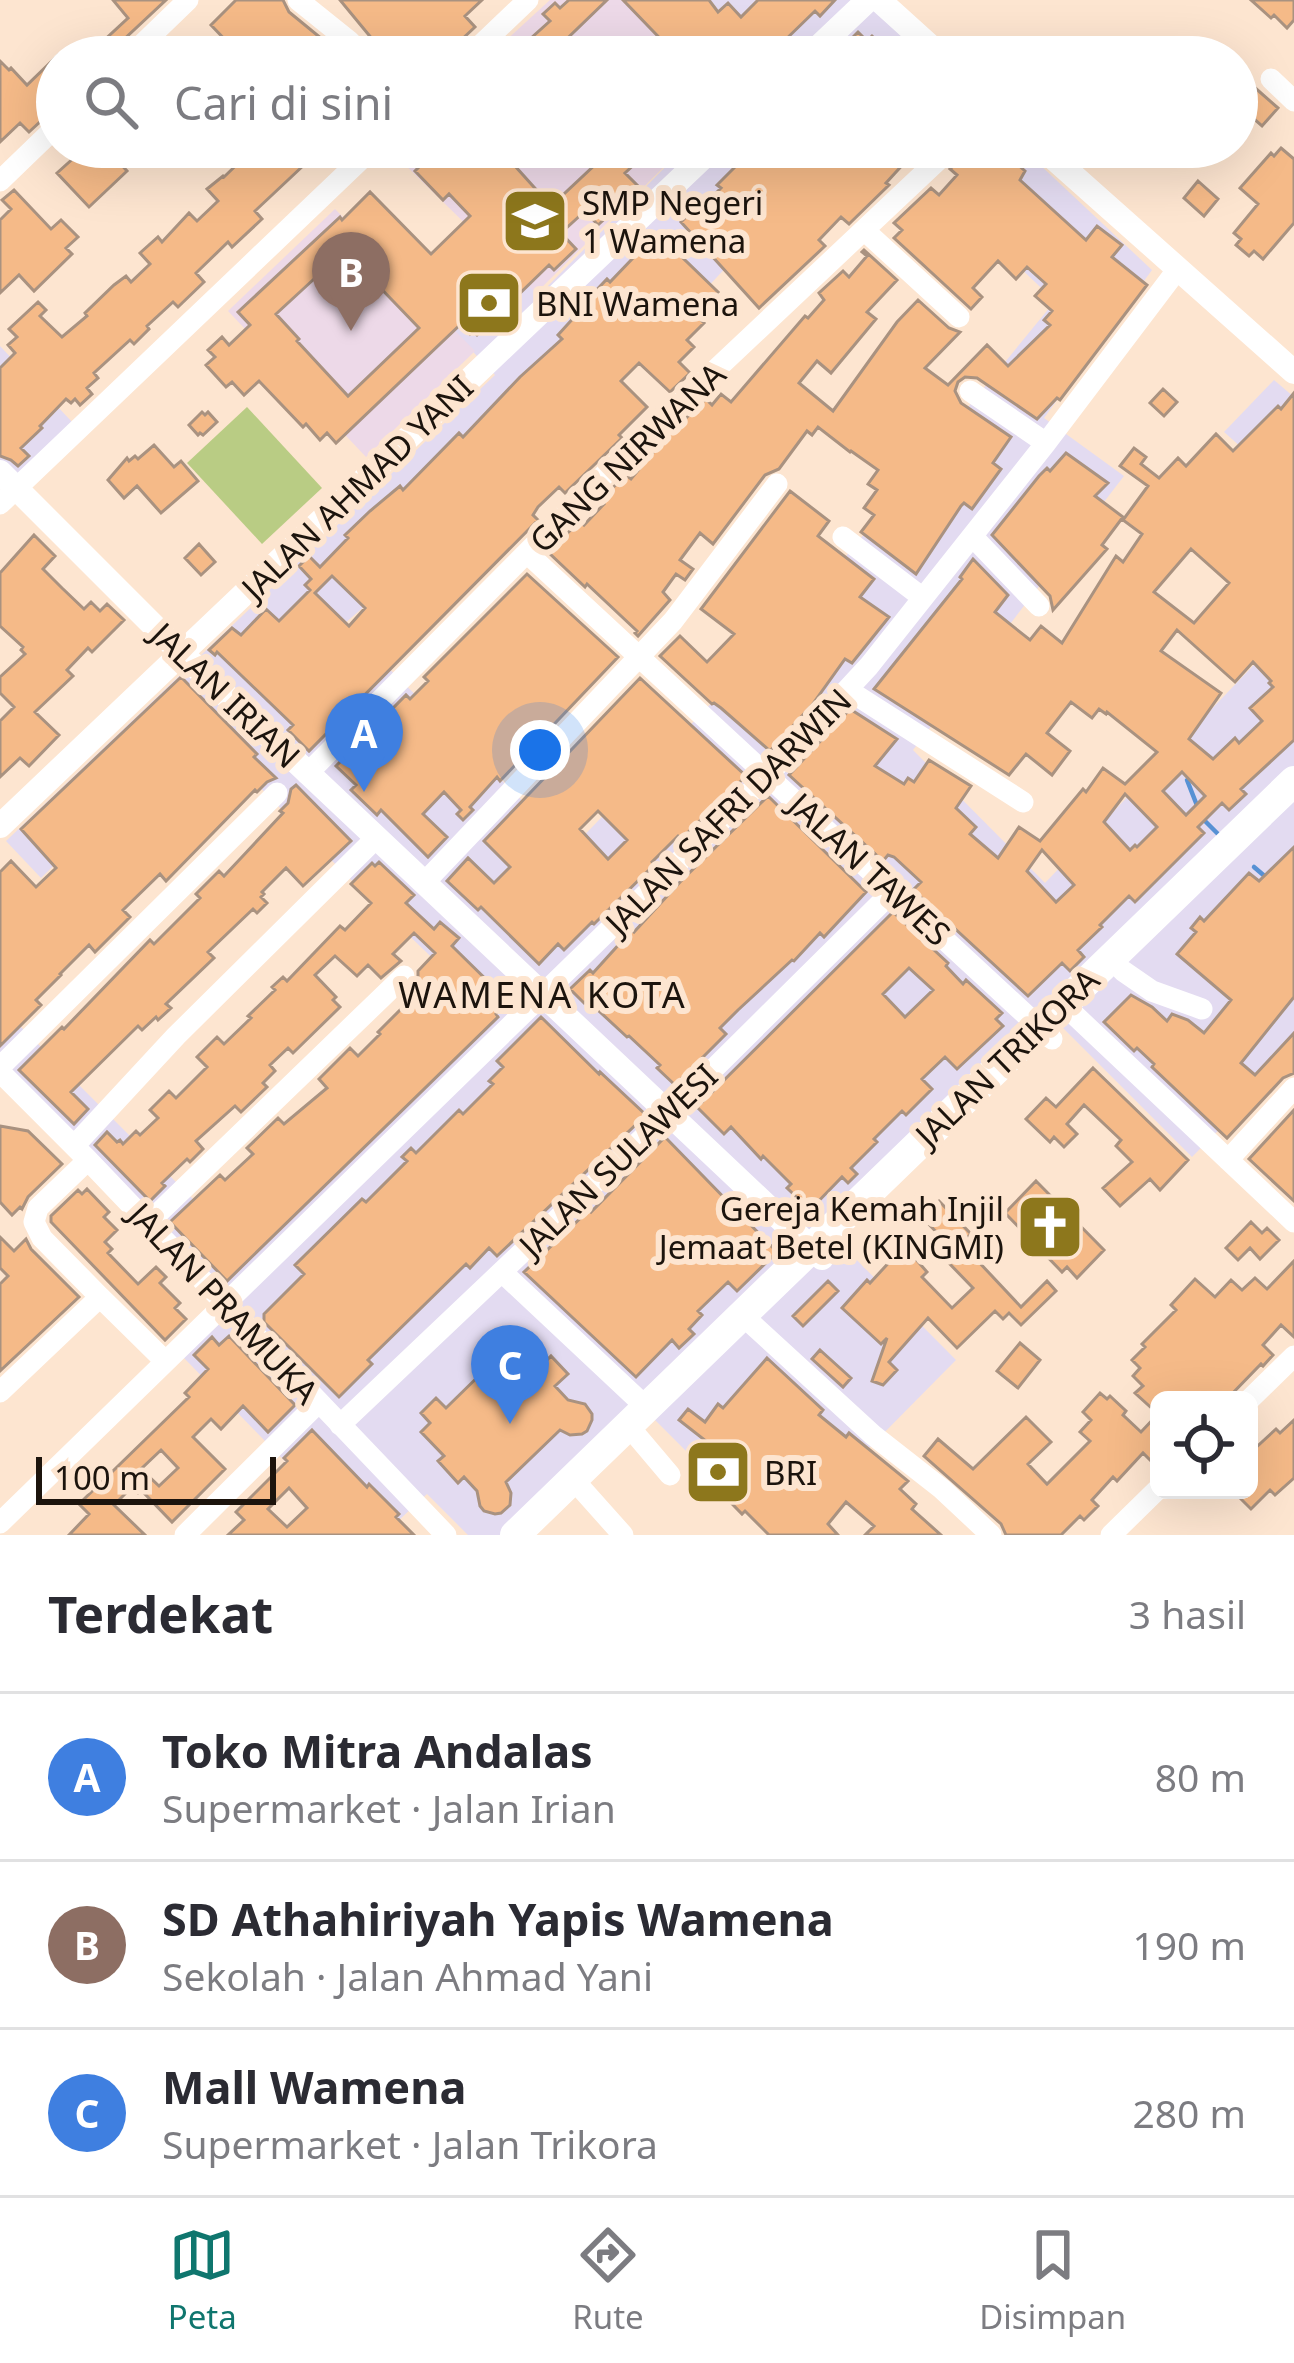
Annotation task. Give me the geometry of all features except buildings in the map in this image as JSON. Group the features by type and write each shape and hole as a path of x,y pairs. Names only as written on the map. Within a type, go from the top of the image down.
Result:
{"highway":[{"name":"JALAN TRIKORA","path":"538,1535 641,1421 1046,1033 1294,781"},
{"name":"JALAN TRIKORA","path":"1069,1010 1123,971 1294,802"},
{"name":"JALAN TRIKORA","path":"641,1421 753,1325 816,1253"},
{"name":"JALAN TRIKORA","path":"515,1535 579,1485"}],"main road":[{"path":"830,36 868,0"},
{"path":"879,0 919,36"},
{"name":"JALAN AHMAD YANI","path":"0,826 692,168"},
{"path":"1065,168 1294,372"},
{"name":"JALAN IRIAN","path":"5,488 816,1253"}],"street":[{"path":"151,36 188,0"},
{"path":"298,0 343,36"},
{"path":"490,36 528,0"},
{"path":"1271,80 1294,100"},
{"path":"0,182 36,147"},
{"path":"5,488 351,168"},
{"name":"GANG NIRWANA","path":"307,773 606,472 930,168"},
{"path":"864,230 959,317"},
{"name":"JALAN SAFRI DARWIN","path":"4,1510 165,1361 769,774 848,690 1177,270"},
{"path":"970,391 1046,443"},
{"path":"424,883 673,621 777,484"},
{"path":"971,536 1039,606"},
{"path":"844,537 922,598"},
{"name":"JALAN TAWES","path":"528,554 1046,1033"},
{"path":"848,690 1023,802"},
{"path":"1237,857 1294,781"},
{"path":"0,1069 277,793"},
{"path":"165,1361 42,1238 34,1222 38,1208 176,1036 376,838"},
{"name":"JALAN SULAWESI","path":"340,1426 668,1114 892,892"},
{"path":"1123,971 1152,991 1202,1009"},
{"path":"148,1223 404,976"},
{"path":"1069,1010 1294,1222"},
{"name":"JALAN PRAMUKA","path":"0,1069 446,1535"},
{"path":"1228,1160 1294,1088"},
{"path":"502,1272 641,1421 670,1475"},
{"path":"0,1392 100,1297"},
{"path":"753,1325 991,1535"},
{"path":"1258,1391 1294,1356"},
{"path":"185,1535 318,1403"},
{"path":"579,1485 623,1535"},
{"path":"1111,1535 1150,1497"}],"shaded area":[{"path":"550,0 691,0 726,36 511,36"},
{"path":"691,0 863,0 902,36 726,36"},
{"name":"SMP Negeri 1 Wamena","path":"408,168 663,168 536,293"},
{"path":"664,168 819,168 597,405 344,624 571,849 806,605 1055,301 979,229 1003,201 966,168 1043,168 1152,270 1044,418 1124,476 913,750 1045,883 1294,623 1294,1054 1192,1157 1045,1010 827,1230 956,1360 783,1535 770,1535 653,1418 533,1535 468,1535 427,1494 383,1535 357,1535 183,1357 239,1306 0,1064 0,1006 225,1231 474,998 198,724 41,878 6,841 495,375 436,313 496,253 539,295"},
{"path":"335,209 475,351 366,457 228,311"},
{"path":"0,346 74,424 17,483 0,464"},
{"path":"1274,380 1294,397 1294,494 1224,432"}],"green space":[{"path":"247,407 322,488 262,544 187,463"}],"waterway":[{"path":"1187,780 1198,808"},
{"path":"1203,819 1219,835"},
{"path":"1254,867 1268,879"}],"place":[{"name":"SMP Negeri 1 Wamena","path":"535,221"},
{"name":"BNI Wamena","path":"489,303"},
{"name":"SD Athahiriyah Yapis Wamena","path":"351,331"},
{"name":"Toko Mitra Andalas","path":"364,792"},
{"name":"Gereja Kemah Injil Jemaat Betel (KINGMI)","path":"1050,1227"},
{"name":"Mall Wamena","path":"510,1424"},
{"name":"BRI","path":"718,1472"}],"district":[{"name":"WAMENA KOTA","path":"543,994"}]}
